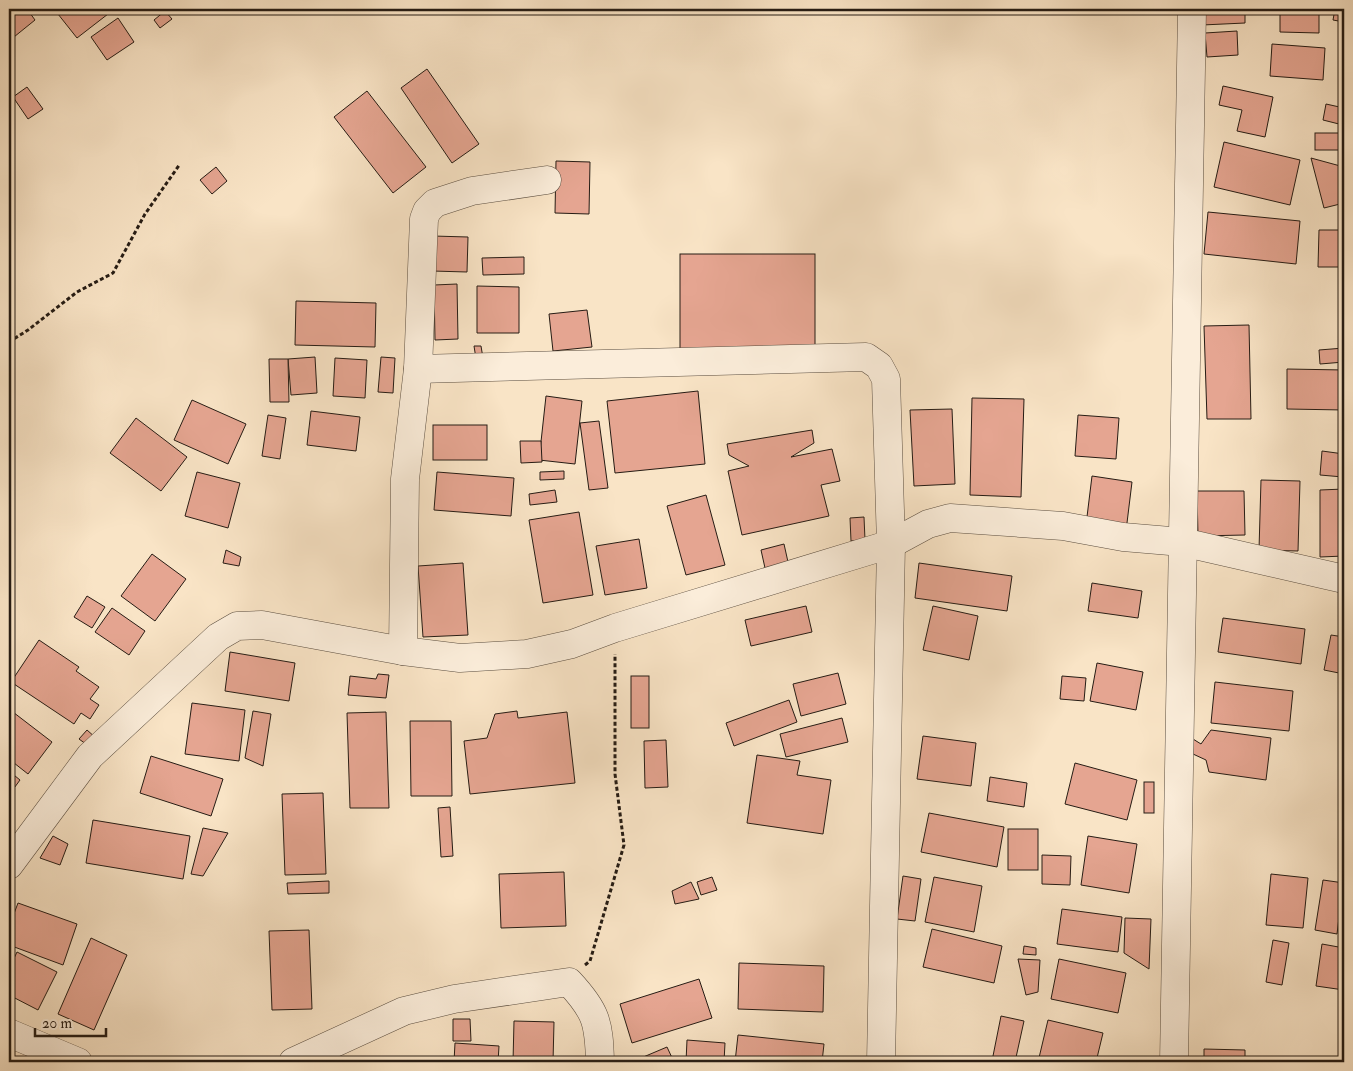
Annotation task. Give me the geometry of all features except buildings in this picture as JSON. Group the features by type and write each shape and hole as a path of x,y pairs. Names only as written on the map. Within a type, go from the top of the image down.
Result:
{"street":[{"path":"1174,1062 1192,9"},
{"path":"403,651 405,479 418,369 424,220 427,211 435,203 472,191 547,180"},
{"path":"418,369 866,357 879,366 886,379 891,544 881,1062"},
{"path":"9,865 90,756 218,637 237,626 262,625 403,651 460,658 527,654 572,644 615,628 891,544 928,524 950,518 1063,526 1123,538 1182,542 1344,579"},
{"path":"293,1062 404,1011 454,999 569,982 588,1003 600,1030 600,1062"},
{"path":"9,1033 78,1062"}],"path":[{"path":"9,342 28,330 77,292 113,273 145,214 180,164"},
{"path":"569,982 590,961 624,845 615,774 615,628"}]}
